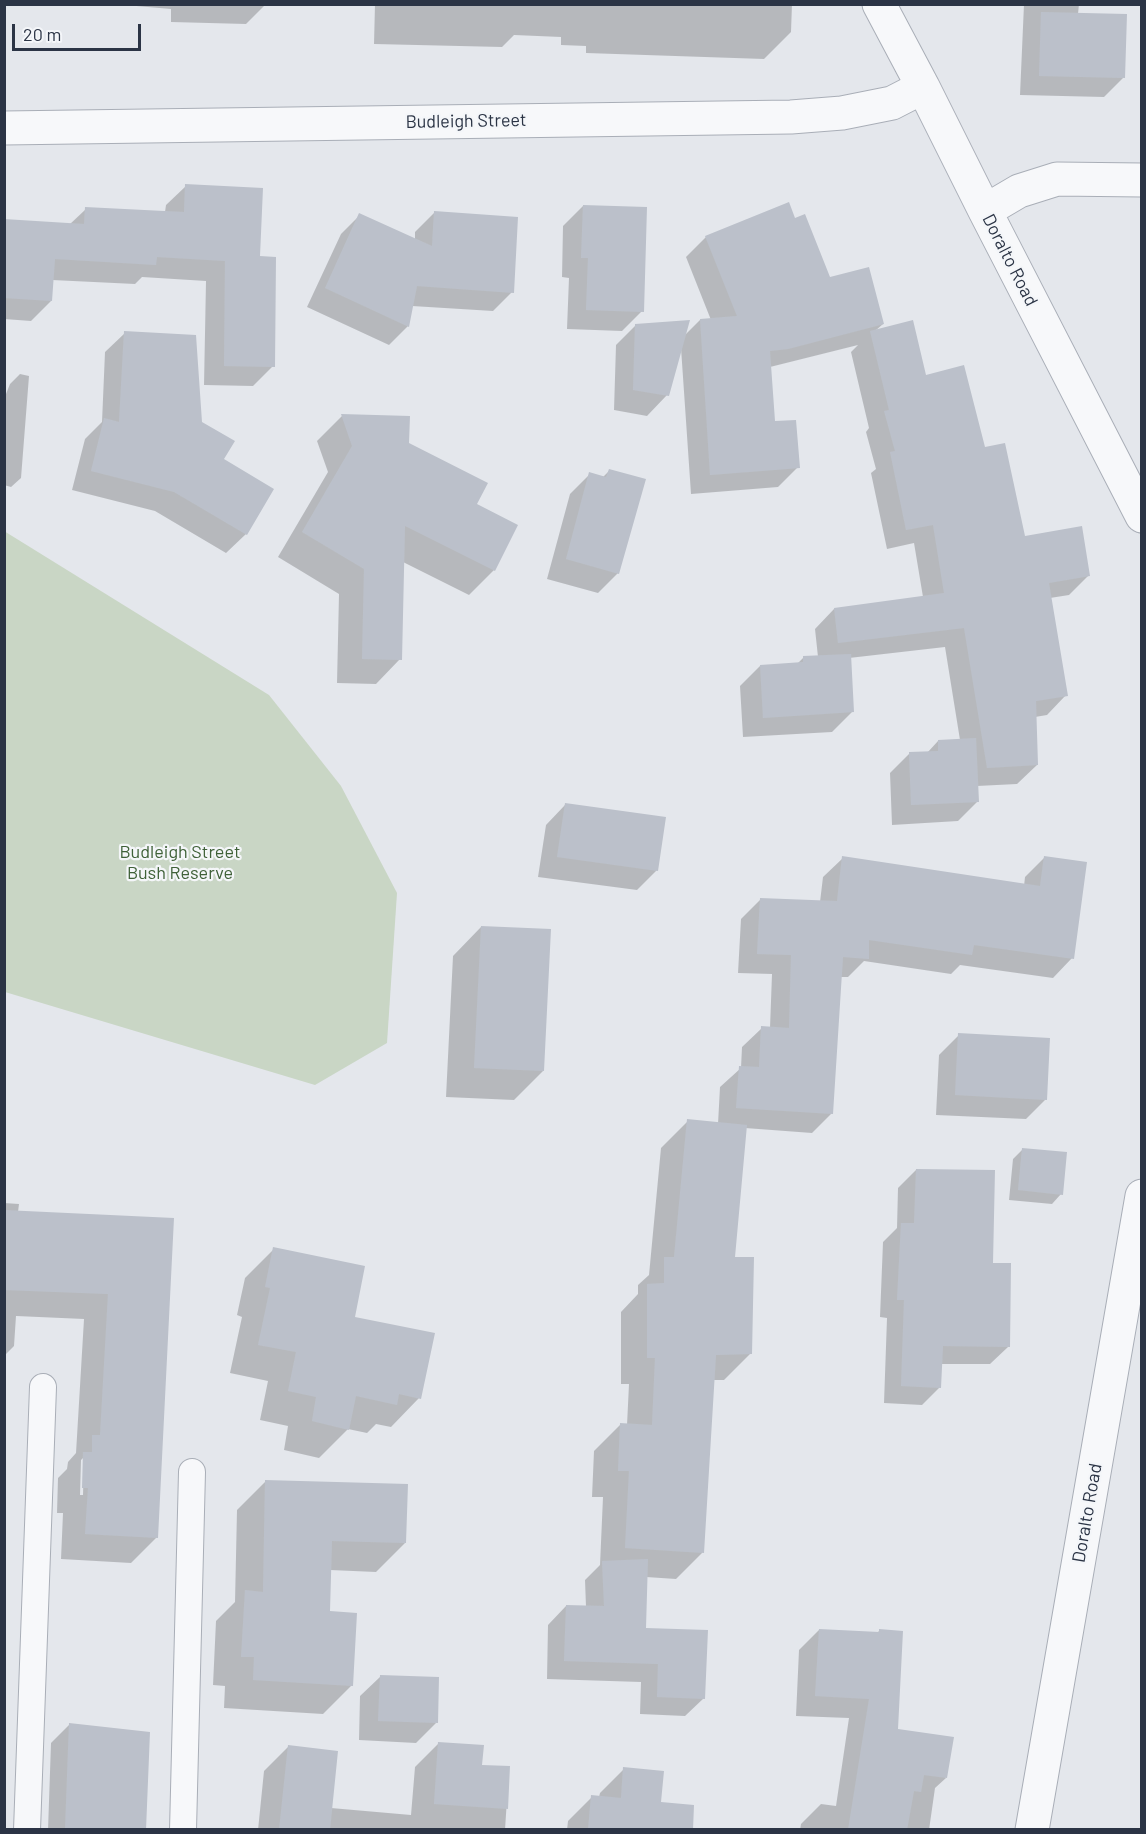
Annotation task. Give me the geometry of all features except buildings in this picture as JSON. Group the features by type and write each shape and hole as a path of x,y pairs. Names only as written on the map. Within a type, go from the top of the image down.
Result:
{"street":[{"name":"Doralto Road","path":"879,4 1142,516"},
{"name":"Budleigh Street","path":"4,128 791,117 842,113 892,103 923,87"},
{"path":"985,212 1019,191 1057,179 1142,180"},
{"name":"Doralto Road","path":"1032,1830 1142,1196"}],"lane":[{"path":"27,1830 43,1387"},
{"path":"183,1830 192,1472"}],"green space":[{"name":"Budleigh Street Bush Reserve","path":"4,531 269,695 341,786 397,893 387,1043 315,1085 5,992"}]}
